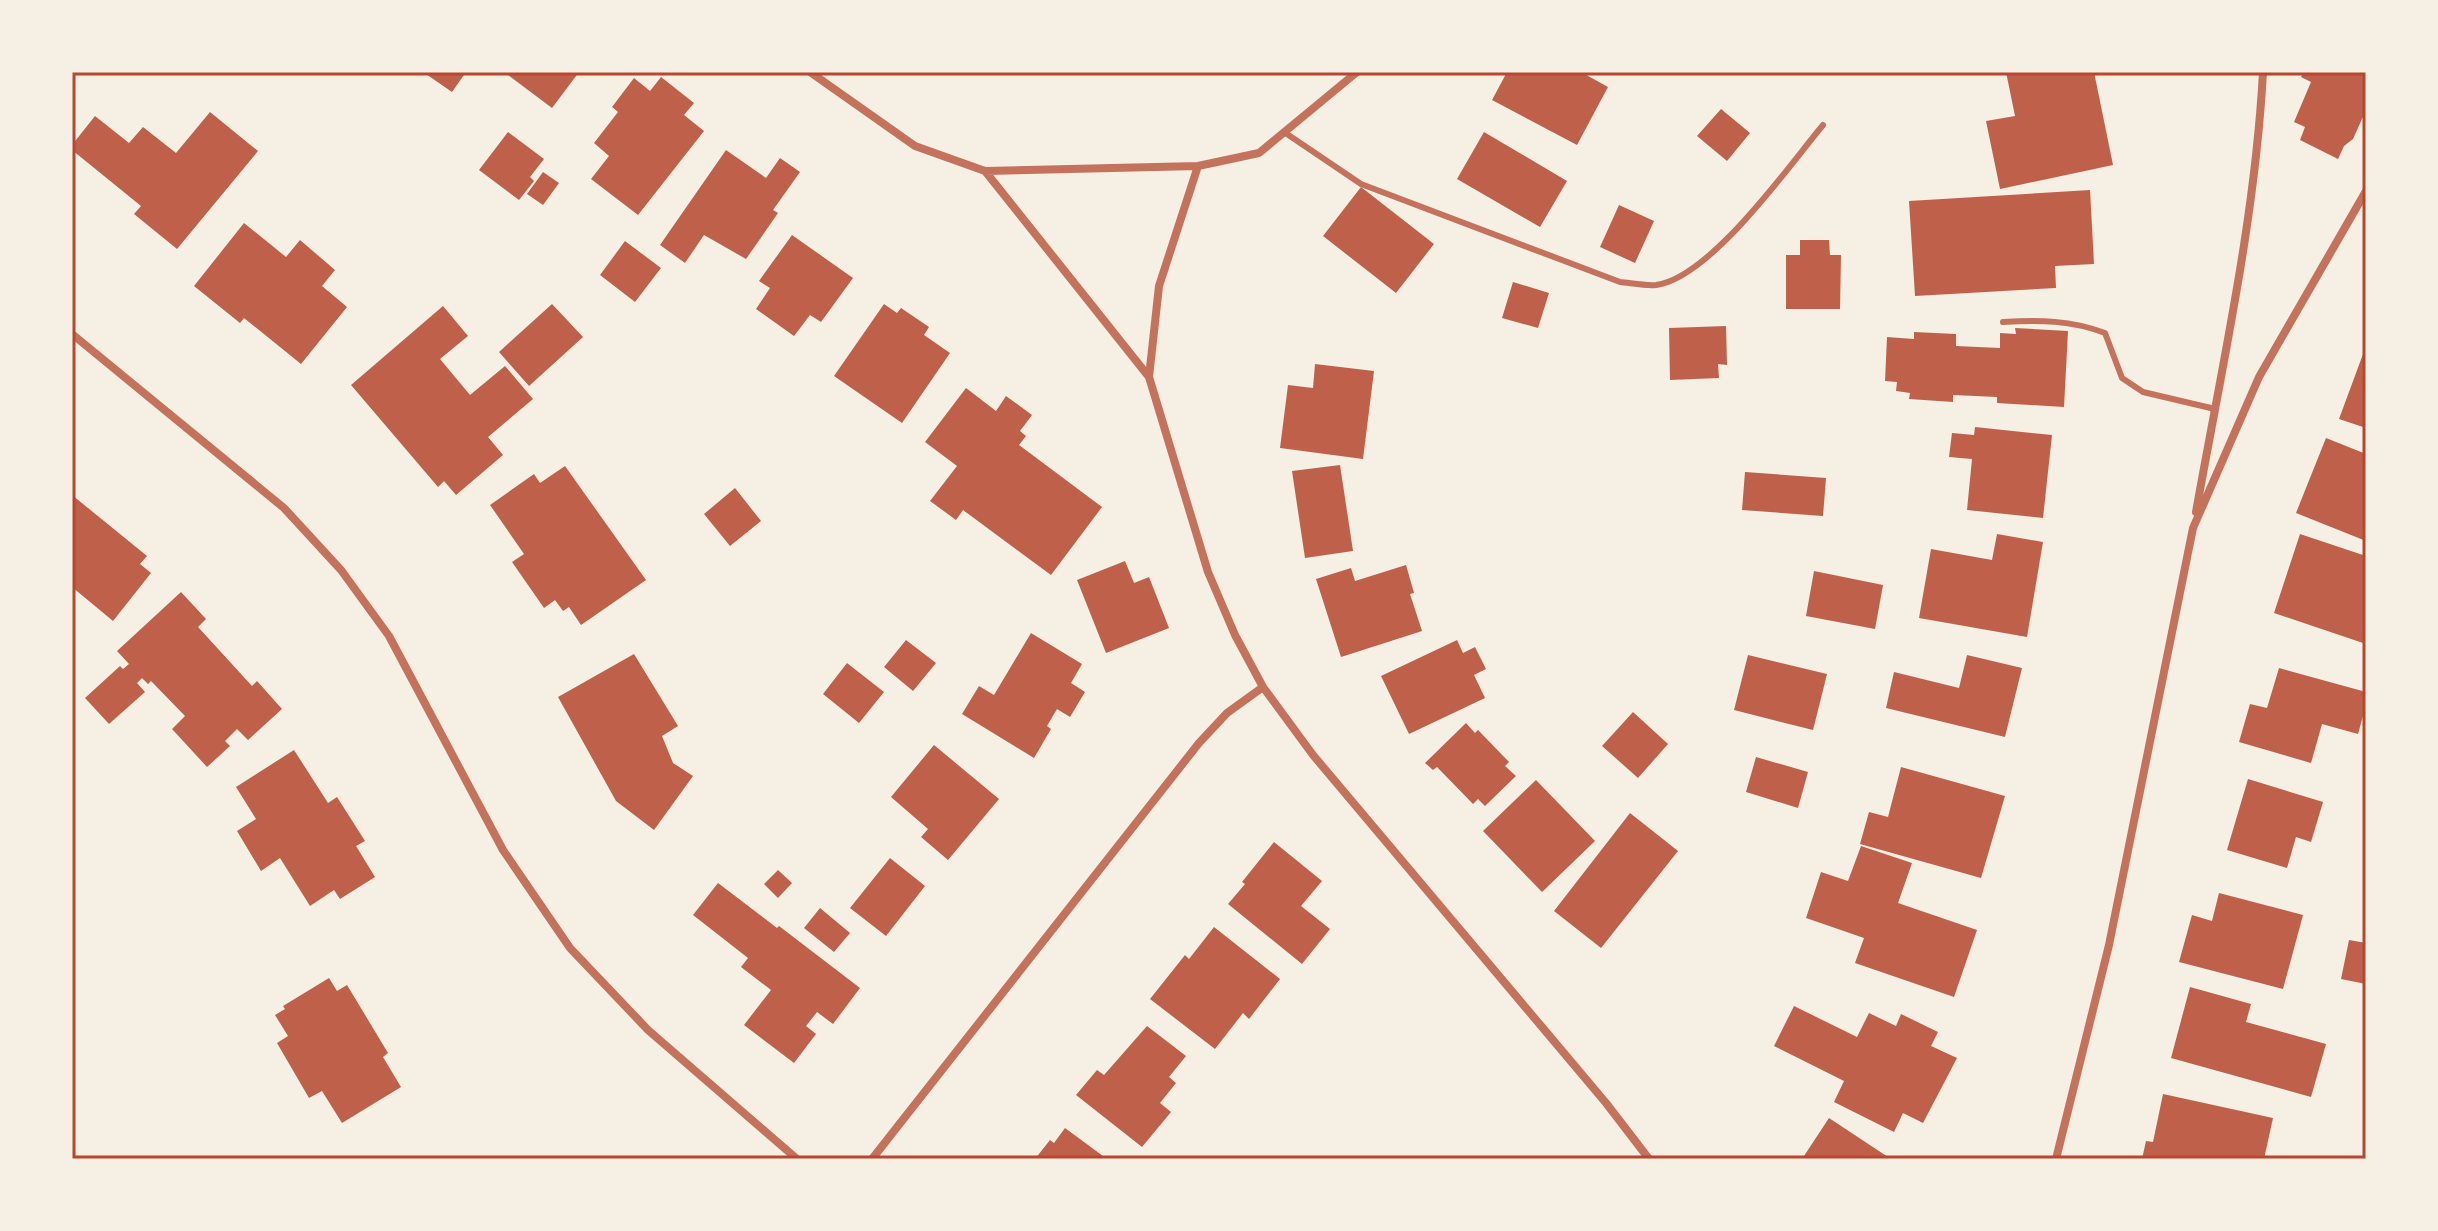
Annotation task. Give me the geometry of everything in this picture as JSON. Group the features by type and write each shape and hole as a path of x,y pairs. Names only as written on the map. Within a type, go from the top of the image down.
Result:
{"street":[{"path":"810,72 915,146 985,171 1198,166 1259,153 1357,72"},
{"path":"2056,1159 2109,945 2193,528 2246,234 2261,118 2263,72"},
{"path":"1149,377 1159,286 1198,166"},
{"path":"985,171 1149,377 1208,572 1235,635 1263,687 1313,755 1606,1103 1649,1159"},
{"path":"2193,528 2259,377 2366,191"},
{"path":"72,334 284,508 341,570 389,636 503,850 570,948 648,1030 797,1159"},
{"path":"872,1159 1199,743 1227,713 1263,687"}],"lane":[{"path":"1284,132 1361,184 1620,282 1657,285 1694,269 1730,236 1823,125"},
{"path":"2003,322 2047,320 2082,325 2105,333 2122,378 2143,392 2215,409"}],"building":[{"path":"423,72 466,72 452,92"},
{"path":"504,72 579,72 552,108"},
{"path":"1507,72 1581,72 1608,87 1577,145 1492,100"},
{"path":"2006,72 2094,72 2113,165 2000,189 1986,121 2015,116"},
{"path":"2304,72 2366,72 2366,110 2353,139 2344,146 2338,159 2300,140 2305,127 2294,122 2311,82 2301,77"},
{"path":"661,77 694,103 684,115 704,131 638,215 591,179 609,156 594,143 618,112 612,107 634,78 650,91"},
{"path":"1721,109 1750,133 1727,161 1697,136"},
{"path":"210,112 258,151 177,249 134,214 141,206 72,150 72,145 95,116 129,143 143,127 176,153"},
{"path":"508,132 544,159 530,177 534,181 519,200 479,170"},
{"path":"1484,132 1567,181 1540,227 1457,179"},
{"path":"726,150 766,178 780,158 800,172 773,210 778,213 746,259 704,235 685,263 660,245"},
{"path":"543,172 559,183 543,205 527,194"},
{"path":"1361,187 1434,244 1396,293 1323,236"},
{"path":"2090,190 2094,264 2055,266 2056,288 1915,296 1909,201"},
{"path":"1619,205 1654,221 1635,263 1600,247"},
{"path":"244,223 286,257 300,240 335,270 322,286 347,307 301,364 244,318 240,323 194,286"},
{"path":"792,235 853,278 821,322 810,315 794,336 756,309 770,288 759,281"},
{"path":"1800,240 1829,240 1830,255 1841,255 1840,309 1786,309 1786,255 1800,255"},
{"path":"625,241 661,268 635,302 600,275"},
{"path":"1513,282 1549,293 1538,328 1502,318"},
{"path":"552,304 583,337 529,386 499,352"},
{"path":"884,304 897,313 901,308 929,327 924,335 950,353 902,423 834,376"},
{"path":"443,306 468,336 440,359 470,395 505,366 533,399 488,437 503,455 456,495 444,481 438,487 351,385"},
{"path":"1726,326 1727,365 1718,364 1719,378 1670,380 1669,328"},
{"path":"2015,328 2068,331 2064,407 1997,403 1997,397 1953,395 1953,402 1909,399 1910,393 1896,391 1897,382 1885,381 1887,337 1914,339 1914,332 1956,334 1956,346 2000,348 2000,333 2016,334"},
{"path":"2366,346 2366,428 2339,419"},
{"path":"1315,364 1374,371 1363,459 1280,448 1288,385 1313,388"},
{"path":"966,388 996,411 1006,396 1032,415 1020,431 1026,436 1019,445 1102,507 1051,575 963,510 956,520 930,501 957,466 925,442"},
{"path":"1975,427 2052,435 2043,518 1967,510 1972,459 1949,457 1952,433 1974,435"},
{"path":"2326,438 2366,454 2366,541 2296,513"},
{"path":"1340,465 1353,551 1305,558 1292,471"},
{"path":"565,466 646,580 581,625 569,607 563,611 555,600 544,608 512,562 524,554 490,505 534,474 540,483"},
{"path":"1745,472 1826,478 1823,516 1742,510"},
{"path":"735,488 761,521 730,546 704,514"},
{"path":"72,495 147,556 140,564 151,573 113,621 72,587"},
{"path":"1997,534 2043,542 2027,637 1919,618 1931,549 1992,560"},
{"path":"2300,534 2366,556 2366,644 2274,613"},
{"path":"1125,561 1134,583 1149,577 1169,628 1106,653 1077,580"},
{"path":"1406,565 1414,593 1410,594 1422,631 1341,657 1316,579 1351,568 1355,581"},
{"path":"1814,571 1883,585 1875,629 1806,616"},
{"path":"181,592 206,619 198,627 252,686 257,681 282,709 248,740 237,729 225,741 230,746 207,767 172,729 185,716 151,681 148,684 142,678 137,683 145,692 109,724 85,698 120,666 123,669 129,664 117,651"},
{"path":"1031,633 1082,664 1071,683 1085,692 1070,717 1057,709 1047,726 1051,729 1034,758 962,714 979,686 994,695"},
{"path":"906,640 936,663 913,691 884,667"},
{"path":"1457,640 1463,653 1475,647 1486,669 1474,675 1485,698 1409,734 1381,676"},
{"path":"634,654 678,726 662,736 673,763 693,776 654,830 616,801 558,697"},
{"path":"1748,655 1827,674 1813,730 1734,710"},
{"path":"1967,655 2022,668 2005,737 1886,708 1894,672 1959,688"},
{"path":"847,663 884,692 859,723 823,694"},
{"path":"2279,668 2366,692 2366,705 2358,734 2322,724 2311,763 2239,742 2250,704 2267,708"},
{"path":"1633,712 1668,744 1638,778 1602,746"},
{"path":"1466,723 1475,733 1478,730 1509,762 1505,766 1516,776 1485,806 1478,799 1473,804 1437,767 1433,770 1425,763"},
{"path":"934,745 999,799 948,860 921,837 928,829 891,797"},
{"path":"294,750 328,803 337,797 365,841 356,846 375,877 340,899 334,890 310,906 280,858 261,871 237,831 256,819 236,787"},
{"path":"1756,757 1808,772 1798,808 1746,792"},
{"path":"1901,767 2005,796 1981,878 1860,844 1869,812 1888,817"},
{"path":"2248,779 2323,802 2311,842 2296,837 2287,868 2227,850"},
{"path":"1536,780 1595,841 1542,892 1483,831"},
{"path":"1630,813 1678,851 1601,948 1554,911"},
{"path":"1274,842 1322,881 1301,906 1330,929 1302,964 1228,904"},
{"path":"1861,846 1912,863 1898,903 1977,930 1954,997 1855,963 1864,938 1806,918 1821,872 1848,881"},
{"path":"890,858 925,886 886,936 850,908"},
{"path":"778,870 792,883 778,898 764,884"},
{"path":"718,883 860,988 833,1024 817,1012 806,1026 816,1034 794,1063 744,1025 771,990 741,967 748,958 693,915"},
{"path":"2219,893 2303,915 2283,989 2179,962 2192,915 2212,921"},
{"path":"820,908 850,933 834,952 804,928"},
{"path":"1214,927 1280,979 1249,1019 1243,1013 1215,1049 1150,999 1185,955 1189,959"},
{"path":"2349,940 2366,943 2366,984 2341,979"},
{"path":"329,978 337,991 347,985 388,1053 383,1057 401,1087 342,1123 322,1091 309,1098 277,1043 288,1036 275,1015 285,1009 283,1006"},
{"path":"2190,987 2251,1004 2246,1022 2326,1044 2311,1097 2171,1058"},
{"path":"1794,1006 1857,1037 1869,1013 1896,1026 1901,1014 1938,1032 1931,1046 1957,1058 1923,1123 1903,1113 1894,1132 1834,1102 1844,1081 1774,1046"},
{"path":"1147,1026 1186,1056 1169,1077 1176,1083 1160,1103 1171,1112 1142,1147 1076,1095 1097,1070 1104,1075"},
{"path":"2163,1094 2273,1118 2264,1159 2142,1159 2146,1141 2153,1142"},
{"path":"1829,1118 1891,1159 1802,1159"},
{"path":"1065,1128 1107,1159 1035,1159 1050,1140 1054,1143"}]}
